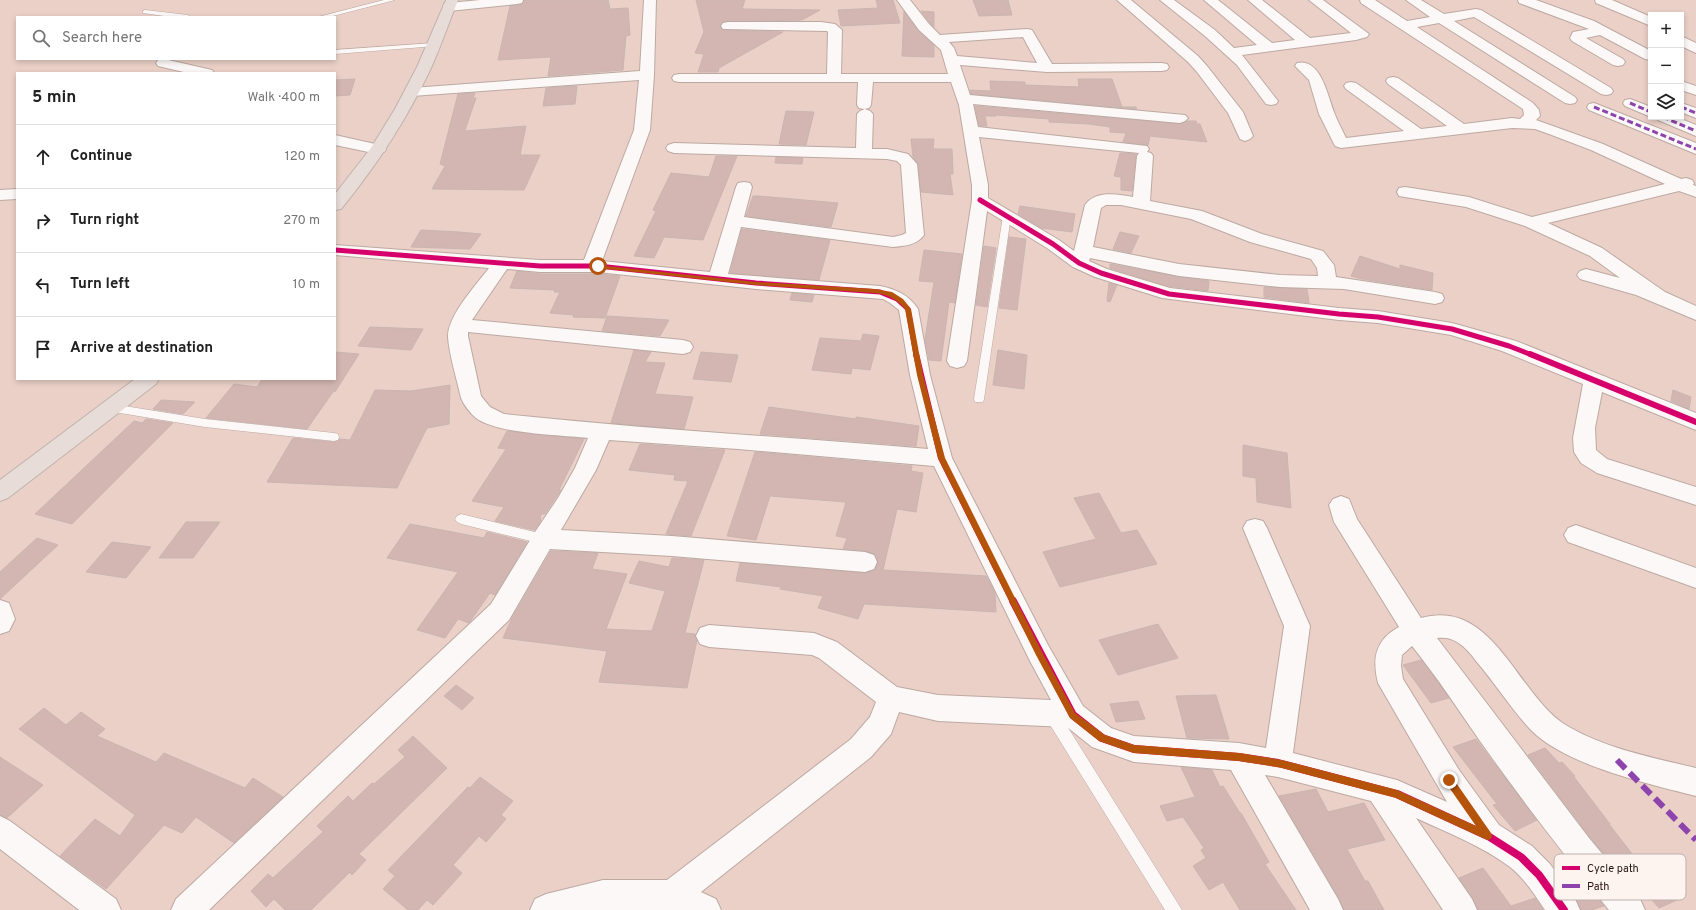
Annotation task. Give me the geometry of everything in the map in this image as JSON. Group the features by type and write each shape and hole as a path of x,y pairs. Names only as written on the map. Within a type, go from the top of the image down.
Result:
{"highway":[{"path":"336,204 356,181 378,149 412,92 434,46 450,3"},
{"path":"0,492 148,380"}],"street":[{"path":"450,3 517,0"},
{"path":"591,266 642,130 647,75 650,0"},
{"path":"903,0 924,27 947,48 964,99 980,185 980,200 957,362"},
{"path":"1123,0 1193,59 1202,69 1235,112 1245,136"},
{"path":"1166,0 1205,29 1231,52 1251,73 1271,101"},
{"path":"1210,0 1269,48"},
{"path":"1254,0 1307,43"},
{"path":"1231,52 1307,43 1362,34 1315,0"},
{"path":"1366,0 1531,110 1532,116 1524,124"},
{"path":"1412,0 1570,100"},
{"path":"1524,0 1601,30 1648,55"},
{"path":"1601,0 1648,20"},
{"path":"1460,3 1606,91"},
{"path":"1405,25 1476,13"},
{"path":"728,26 830,27 835,30 834,78"},
{"path":"1601,30 1578,35 1577,38 1618,62"},
{"path":"937,39 1027,33 1047,68"},
{"path":"1684,42 1696,49"},
{"path":"951,60 1047,68 1162,67"},
{"path":"163,63 203,72"},
{"path":"1302,66 1316,78 1327,114 1341,143 1512,123 1537,125 1590,145 1689,189"},
{"path":"412,92 647,75"},
{"path":"1503,90 1579,76"},
{"path":"679,78 957,78"},
{"path":"864,153 866,78"},
{"path":"1392,82 1461,129"},
{"path":"1351,86 1418,134"},
{"path":"1684,86 1696,91"},
{"path":"964,99 1180,118"},
{"path":"1630,103 1648,111"},
{"path":"1594,107 1696,149"},
{"path":"1684,108 1696,113"},
{"path":"1670,120 1696,131"},
{"path":"971,131 1143,153 1141,204"},
{"path":"336,140 378,149"},
{"path":"674,148 888,154 902,157 910,164 915,235 907,240 893,242 734,221"},
{"path":"1531,222 1689,189 1696,177"},
{"path":"717,279 744,187"},
{"path":"1405,192 1469,202 1531,222 1596,252 1658,296"},
{"path":"0,195 16,194"},
{"path":"980,200 1053,244 1081,257 1101,273 1169,294 1339,314 1378,317 1452,329 1509,346 1696,422"},
{"path":"1081,257 1093,205 1103,200 1121,200 1196,215 1256,238 1317,255 1324,263 1328,274 1326,282"},
{"path":"336,250 540,266 591,266 756,283 875,291 890,293 901,300 908,309 920,375 942,458 1039,653 1062,714"},
{"path":"1081,257 1280,281 1344,283 1435,298"},
{"path":"502,263 465,315 460,325 458,336 471,398 483,412 500,421 602,432 738,441 942,458"},
{"path":"1586,276 1624,284 1658,296 1696,314"},
{"path":"460,325 683,348"},
{"path":"1594,381 1582,442 1585,453 1593,461 1604,467 1696,496"},
{"path":"187,910 500,612 543,539 566,504 585,470 602,432"},
{"path":"1341,505 1346,522 1416,631 1437,657 1495,739 1582,854"},
{"path":"1255,528 1297,626 1278,763"},
{"path":"1576,536 1696,578"},
{"path":"543,539 672,546 865,562"},
{"path":"0,611 2,619 0,623"},
{"path":"1488,836 1449,780 1391,683 1387,668 1389,653 1397,642 1416,631 1428,627 1444,626 1454,628 1467,634 1483,650 1540,720 1558,736 1602,756 1696,782"},
{"path":"709,636 814,644 828,650 891,698 938,708 1062,714 1102,738 1134,749 1239,757 1278,763 1397,794 1488,836 1521,857 1539,875 1554,896"},
{"path":"672,895 861,748 881,725 891,698"},
{"path":"1239,757 1327,910"},
{"path":"1380,790 1461,910"},
{"path":"0,831 106,910"},
{"path":"546,910 603,895 672,895 705,910"},
{"path":"1557,900 1564,910"},
{"path":"1621,900 1629,910"}],"lane":[{"path":"325,16 392,0"},
{"path":"145,12 179,16"},
{"path":"336,52 434,46"},
{"path":"979,399 1008,216"},
{"path":"112,408 205,423 334,437"},
{"path":"461,519 543,539"},
{"path":"1062,714 1174,910"}],"building":[{"path":"524,0 608,0 610,9 628,8 630,35 626,36 623,70 548,76 551,57 498,60 510,6 522,4"},
{"path":"696,0 745,0 742,9 820,10 802,20 723,22 720,27 723,30 783,32 719,68 718,72 698,72 704,54 695,53 704,32"},
{"path":"876,0 893,0 900,23 841,26 838,10 878,8"},
{"path":"973,0 1008,0 1012,15 979,16"},
{"path":"904,11 918,31 934,45 934,57 902,56"},
{"path":"921,11 934,12 934,27 930,23"},
{"path":"355,79 350,95 336,96 336,80"},
{"path":"1078,79 1112,79 1122,107 1136,107 1137,109 971,94 970,90 991,91 990,81 1025,82 1025,85 1079,87"},
{"path":"577,86 575,104 543,106 546,88"},
{"path":"475,93 473,98 476,98 464,133 465,131 526,126 520,155 540,155 524,190 432,189 445,166 440,164 458,94"},
{"path":"975,106 1180,124 1187,121 1196,121 1197,124 1200,124 1207,142 1150,136 1148,145 1123,142 1126,133 1110,132 1110,127 1089,124 1049,122 1049,119 996,115 985,116 987,126 979,126"},
{"path":"786,111 814,112 806,145 779,144"},
{"path":"911,139 934,139 933,149 952,149 953,174 950,174 953,195 921,192 918,164 913,157"},
{"path":"1120,153 1136,154 1132,191 1121,190 1121,177 1114,176"},
{"path":"716,156 737,156 703,240 664,237 654,258 634,256 656,211 653,210 671,173 709,177"},
{"path":"776,157 803,158 802,164 775,163"},
{"path":"753,196 838,203 831,227 746,216"},
{"path":"1020,206 1075,214 1072,232 1041,228 1018,214"},
{"path":"742,229 830,240 819,280 730,273"},
{"path":"421,230 481,234 470,249 411,247"},
{"path":"1120,232 1139,236 1131,253 1113,249"},
{"path":"1009,237 1026,239 1017,310 999,308"},
{"path":"984,246 996,248 987,307 976,305"},
{"path":"924,250 962,254 955,303 949,302 941,361 929,360 925,339 934,282 919,281"},
{"path":"1360,256 1400,269 1400,265 1433,273 1432,290 1351,276"},
{"path":"1110,264 1209,281 1208,291 1168,286 1110,268"},
{"path":"517,271 540,274 598,274 620,276 605,318 573,317 574,315 550,313 560,292 554,292 555,290 510,288"},
{"path":"1109,283 1117,285 1110,302 1107,301"},
{"path":"1264,287 1307,289 1309,303 1264,297"},
{"path":"792,293 814,295 812,302 790,300"},
{"path":"607,316 669,320 660,336 602,331"},
{"path":"370,327 423,329 411,350 358,346"},
{"path":"863,334 879,336 870,370 852,368 851,374 812,370 820,338 861,341"},
{"path":"634,350 651,352 645,362 665,363 655,394 693,397 684,429 611,423"},
{"path":"998,350 1027,355 1024,389 993,385"},
{"path":"336,352 359,354 335,392 335,389 307,429 206,418 234,384 257,387 261,380 336,380"},
{"path":"701,352 738,355 731,382 693,379"},
{"path":"450,385 449,424 427,428 397,488 267,482 293,438 334,442 340,439 350,440 375,390 411,391"},
{"path":"1673,390 1691,397 1689,409 1671,401"},
{"path":"161,400 195,402 183,414 153,409"},
{"path":"769,407 919,426 916,446 760,434"},
{"path":"146,419 173,423 72,524 35,514 134,421 142,423"},
{"path":"507,431 584,439 559,490 561,490 545,514 541,514 540,523 534,530 495,521 504,507 472,501 506,449 498,448"},
{"path":"640,444 725,450 691,536 666,534 688,481 674,480 675,475 629,470"},
{"path":"1243,445 1287,453 1291,508 1257,502 1256,478 1243,476"},
{"path":"755,452 912,466 911,471 923,473 916,512 897,509 883,570 986,576 995,593 996,612 864,604 858,619 818,608 823,596 780,589 781,587 736,581 740,563 865,573 874,570 878,563 874,554 865,551 843,549 847,538 836,536 846,502 770,496 756,540 727,536"},
{"path":"1099,493 1121,533 1137,530 1157,564 1060,587 1043,552 1096,539 1074,498"},
{"path":"186,522 220,522 193,558 159,558"},
{"path":"410,524 484,538 487,532 527,542 495,595 490,593 469,623 458,619 445,638 417,630 458,572 387,558"},
{"path":"37,538 58,545 0,599 0,572"},
{"path":"112,542 151,547 126,578 86,572"},
{"path":"551,551 598,553 592,569 627,574 606,629 652,631 665,591 629,583 639,561 669,567 672,558 704,560 685,633 695,634 697,640 687,688 599,682 607,651 503,638 512,618"},
{"path":"1158,624 1178,658 1118,675 1099,640"},
{"path":"1421,660 1449,698 1431,703 1403,665"},
{"path":"456,685 474,698 462,710 444,696"},
{"path":"1216,695 1229,739 1187,738 1176,696"},
{"path":"1138,701 1145,719 1116,722 1110,704"},
{"path":"44,708 66,725 81,712 105,729 97,736 156,762 164,753 245,788 253,778 283,797 234,843 196,817 182,833 164,825 106,889 60,856 95,819 120,836 135,815 19,729"},
{"path":"413,736 447,768 359,854 366,860 352,875 350,872 311,910 285,910 274,899 266,907 251,891 268,874 273,878 323,832 317,826 348,796 353,801 372,783 374,784 405,757 398,750"},
{"path":"1476,739 1537,820 1515,831 1493,805 1497,804 1453,747"},
{"path":"1545,748 1559,763 1562,762 1575,776 1574,777 1632,854 1604,854 1528,755"},
{"path":"0,757 43,785 7,818 0,815"},
{"path":"1181,767 1212,770 1220,787 1223,786 1241,813 1269,862 1265,864 1296,910 1240,910 1223,882 1209,890 1193,866 1206,858 1201,850 1204,848 1183,817 1167,821 1160,806 1195,797"},
{"path":"480,777 513,801 501,815 506,819 486,842 479,836 453,865 462,873 433,905 427,900 418,910 408,910 383,889 395,876 388,870 468,787 470,788"},
{"path":"1316,789 1328,812 1364,803 1385,840 1347,849 1365,881 1368,881 1384,910 1344,910 1339,898 1279,796"},
{"path":"1483,868 1511,906 1535,898 1543,910 1478,910 1473,898 1459,878"},
{"path":"1577,900 1599,900 1604,906 1591,910 1581,910"},
{"path":"1652,900 1677,900 1659,908"}],"marked path":[{"path":"1630,103 1648,111"},
{"path":"1594,107 1696,149"},
{"path":"1684,108 1696,113"},
{"path":"1670,120 1696,131"},
{"path":"1617,760 1696,840"}],"cycle path":[{"path":"980,200 1053,244 1079,263 1101,273 1169,294 1339,314 1378,317 1452,329 1509,346 1696,422"},
{"path":"336,250 540,266 598,266 756,283 875,291 893,296 901,301 908,309 920,375 941,458 1039,653 1073,715 1102,738 1134,749 1239,757 1278,763 1397,794 1488,836 1521,857 1539,875 1554,896"},
{"path":"1557,900 1564,910"}],"route":[{"path":"598,266 756,283 875,291 890,293 901,300 908,309 920,375 942,458 1039,653 1072,715 1102,738 1134,749 1239,757 1282,764 1397,794 1488,836 1449,780"}]}
